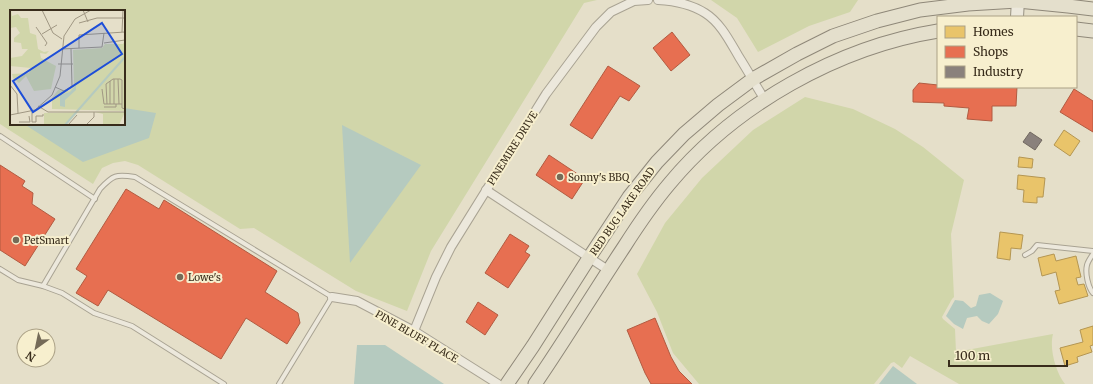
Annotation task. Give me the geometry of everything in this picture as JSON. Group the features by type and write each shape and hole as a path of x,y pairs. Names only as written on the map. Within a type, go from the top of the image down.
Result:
{"main road":[{"name":"RED BUG LAKE ROAD","path":"507,384 629,197 656,162 684,134 718,105 752,80 797,54 833,36 877,21 920,10 1018,0 1093,9"},
{"path":"1077,29 1093,31"},
{"path":"535,384 608,270 669,183 689,162 729,126 765,100 798,79 842,59 883,44 937,31"}],"street":[{"name":"PINEMIRE DRIVE","path":"414,331 436,278 451,247 545,96 596,27 611,12 634,1 648,0"},
{"path":"658,0 675,1 691,5 707,14 718,25 730,42 765,100"},
{"path":"1017,16 1018,0"},
{"path":"486,190 608,270"},
{"name":"PINE BLUFF PLACE","path":"332,297 357,302 414,331 498,384"}],"lane":[{"path":"0,136 95,199"},
{"path":"43,286 100,189 109,180 120,174 135,176 332,297 279,384"},
{"path":"1025,255 1032,251 1037,245 1093,251"},
{"path":"1093,254 1086,266 1087,282 1093,293"},
{"path":"0,269 18,280 43,286 62,293 94,313 132,326 224,384"}],"green space":[{"path":"0,0 597,0 584,3 431,251 407,311 356,291 254,228 240,229 138,165 125,161 113,163 102,168 93,184 0,124"},
{"path":"711,0 858,0 850,12 809,26 758,52 737,18"},
{"path":"805,97 853,109 895,129 923,147 964,180 951,234 954,297 942,317 955,329 956,352 1053,334 1052,347 1054,360 1059,374 1065,384 959,384 910,356 902,368 894,362 891,363 874,384 699,384 673,353 657,312 637,274 665,223 702,178 753,130"}],"shaded area":[{"path":"125,108 156,113 149,138 83,162 26,125 125,125"},
{"path":"342,125 421,165 350,263"},
{"path":"990,293 1003,301 998,314 989,324 982,321 977,316 967,318 963,329 954,324 946,316 955,300 963,301 971,308 976,306 979,295"},
{"path":"357,345 385,345 444,384 354,384"},
{"path":"893,366 917,384 879,384"}],"building: Homes":[{"path":"1064,130 1080,141 1070,156 1054,145"},
{"path":"1019,157 1033,159 1032,168 1018,167"},
{"path":"1018,175 1045,178 1043,197 1037,197 1037,203 1023,202 1024,190 1017,189"},
{"path":"1000,232 1023,235 1021,249 1011,248 1010,260 997,258"},
{"path":"1054,254 1056,261 1076,256 1081,277 1076,278 1078,285 1084,284 1088,296 1059,304 1055,291 1060,290 1056,272 1042,276 1038,258"},
{"path":"1093,326 1093,345 1090,346 1092,352 1077,357 1078,362 1065,366 1060,348 1083,342 1080,330"}],"building: Shops":[{"path":"672,32 690,55 671,71 653,48"},
{"path":"608,66 640,86 629,101 620,96 592,139 570,125"},
{"path":"919,83 937,85 937,88 1017,88 1016,106 992,106 992,121 967,119 969,108 944,106 944,103 913,102 913,90"},
{"path":"1074,89 1093,101 1093,132 1060,112"},
{"name":"Sonny's BBQ","path":"549,155 585,179 572,199 536,175"},
{"path":"0,165 25,181 22,186 33,193 32,204 55,219 25,266 0,250"},
{"path":"126,189 159,209 164,200 277,271 265,292 298,313 300,323 287,344 246,318 221,359 108,290 98,306 76,293 87,276 76,269"},
{"path":"510,234 529,246 525,252 530,255 508,288 485,273"},
{"path":"478,302 498,315 485,335 466,322"},
{"path":"655,318 671,357 679,371 692,384 651,384 627,330"}],"building: Industry":[{"path":"1030,132 1042,140 1035,150 1023,142"}],"place":[{"name":"Sonny's BBQ","path":"560,177"},
{"name":"PetSmart","path":"16,240"},
{"name":"Lowe's","path":"180,277"}]}
